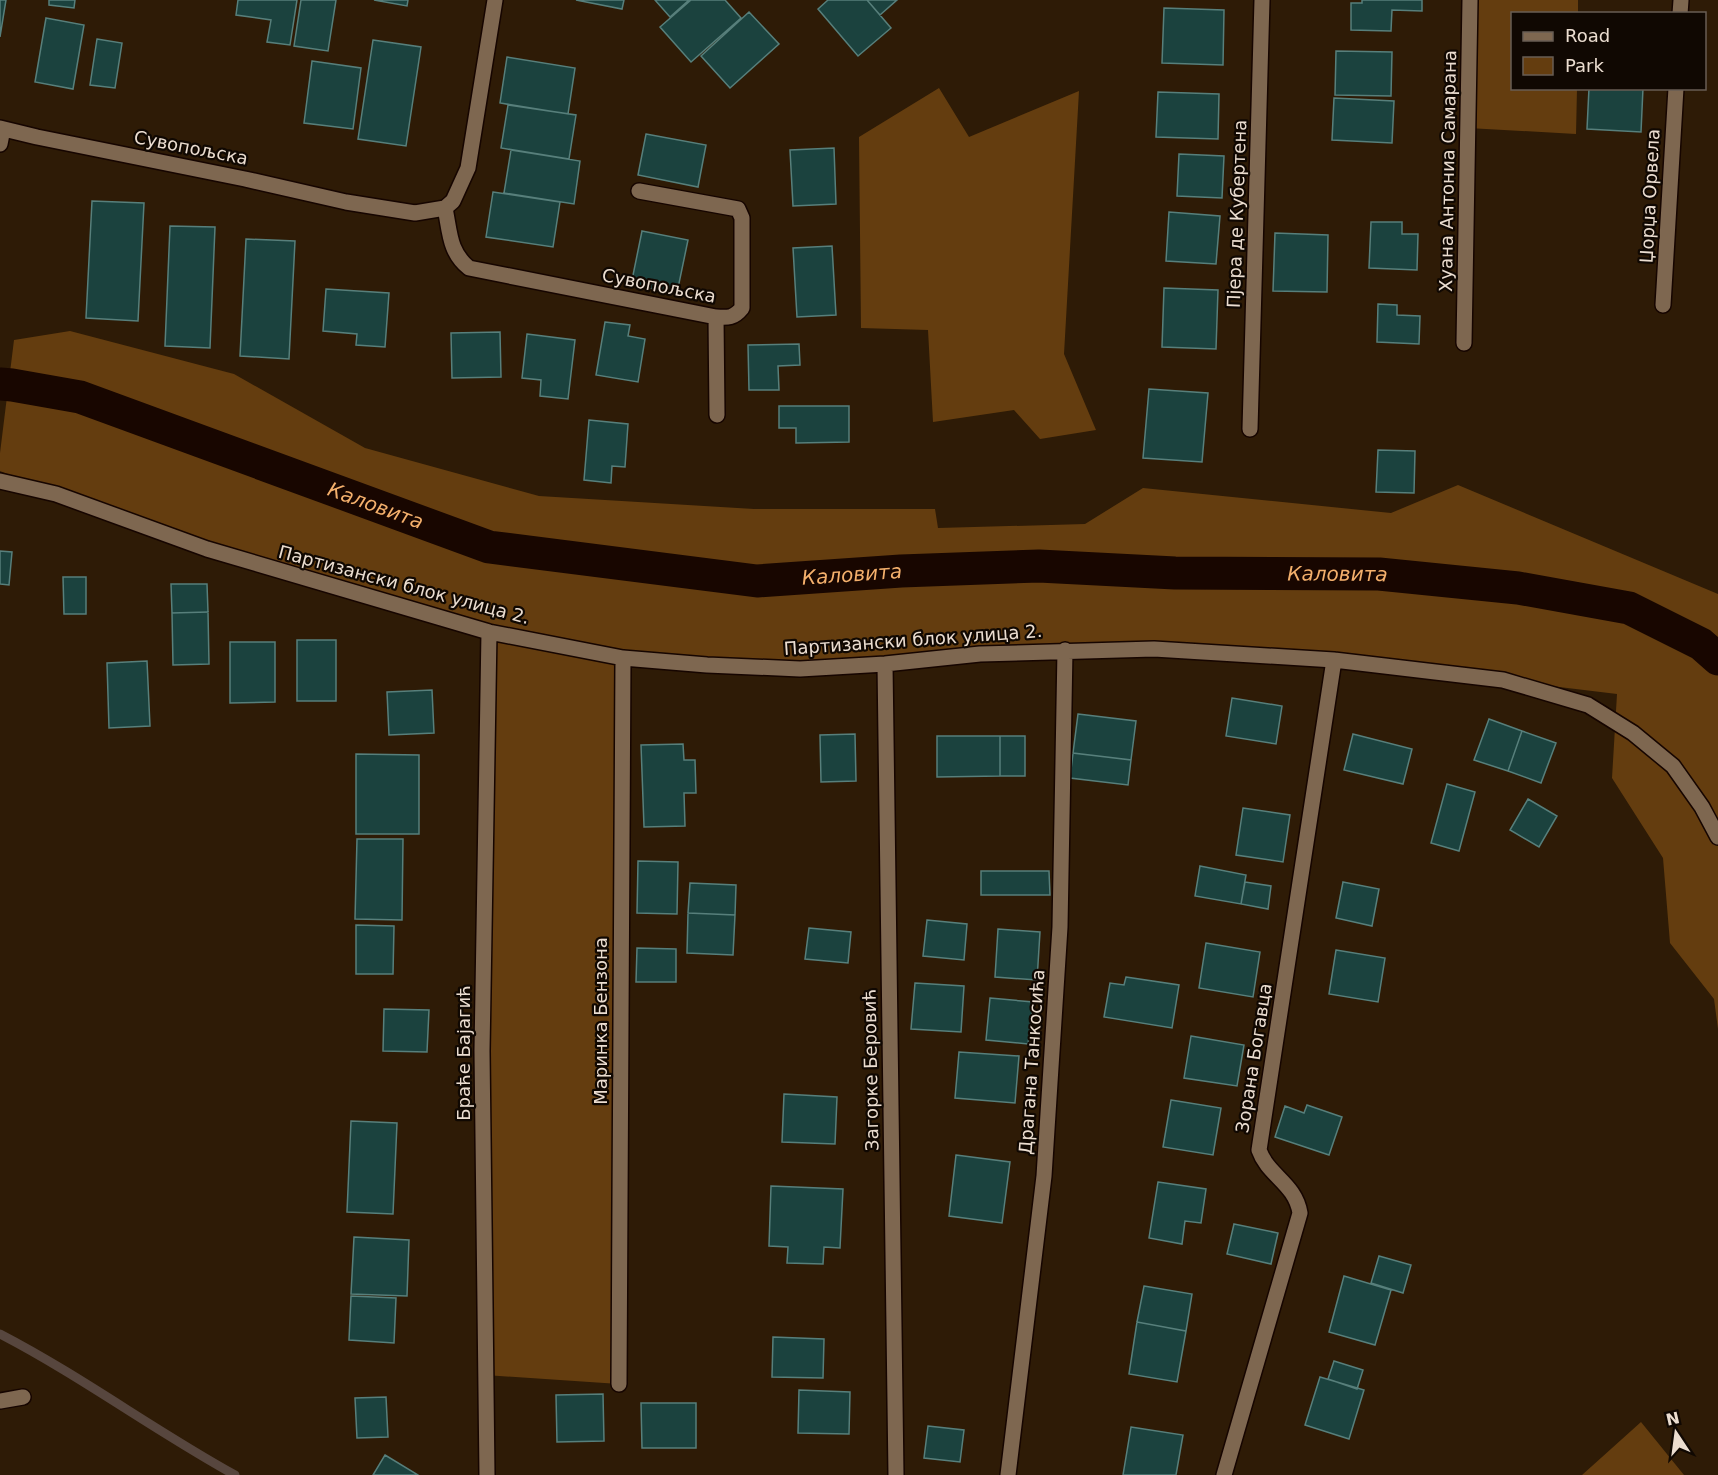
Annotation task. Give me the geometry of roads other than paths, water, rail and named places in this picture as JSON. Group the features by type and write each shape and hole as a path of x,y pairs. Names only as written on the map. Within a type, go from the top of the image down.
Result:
{"street":[{"path":"445,208 453,201 468,168 495,0"},
{"name":"Пјера де Кубертена","path":"1250,429 1262,0"},
{"name":"Хуана Антониа Самарана","path":"1464,343 1470,0"},
{"name":"Џорџа Орвела","path":"1663,306 1676,90"},
{"name":"Сувопољска","path":"1,133 37,137 346,202 416,213 445,208 453,251 469,268 716,317 729,318 737,315 742,308 742,218 738,209 639,191"},
{"path":"716,317 717,415"},
{"name":"Партизански блок улица 2.","path":"0,481 56,494 207,549 489,632 623,658 800,669 885,664 980,654 1154,649 1334,660 1503,680 1588,705 1633,733 1673,766 1702,807 1718,837"},
{"name":"Браће Бајагић","path":"487,1475 482,1051 489,632"},
{"name":"Драгана Танкосића","path":"1008,1475 1044,1176 1060,927 1065,650"},
{"name":"Маринка Бензона","path":"619,1383 623,658"},
{"name":"Зорана Богавца","path":"1224,1475 1300,1213 1294,1194 1263,1161 1260,1150 1334,660"},
{"name":"Загорке Беровић","path":"885,664 896,1475"},
{"path":"0,1401 23,1397"}],"waterway":[{"name":"Каловита","path":"0,384 80,397 489,547 757,581 901,571 1039,566 1175,573 1379,574 1518,588 1629,608 1701,644 1718,659"},
{"path":"0,1334 235,1475"}]}
